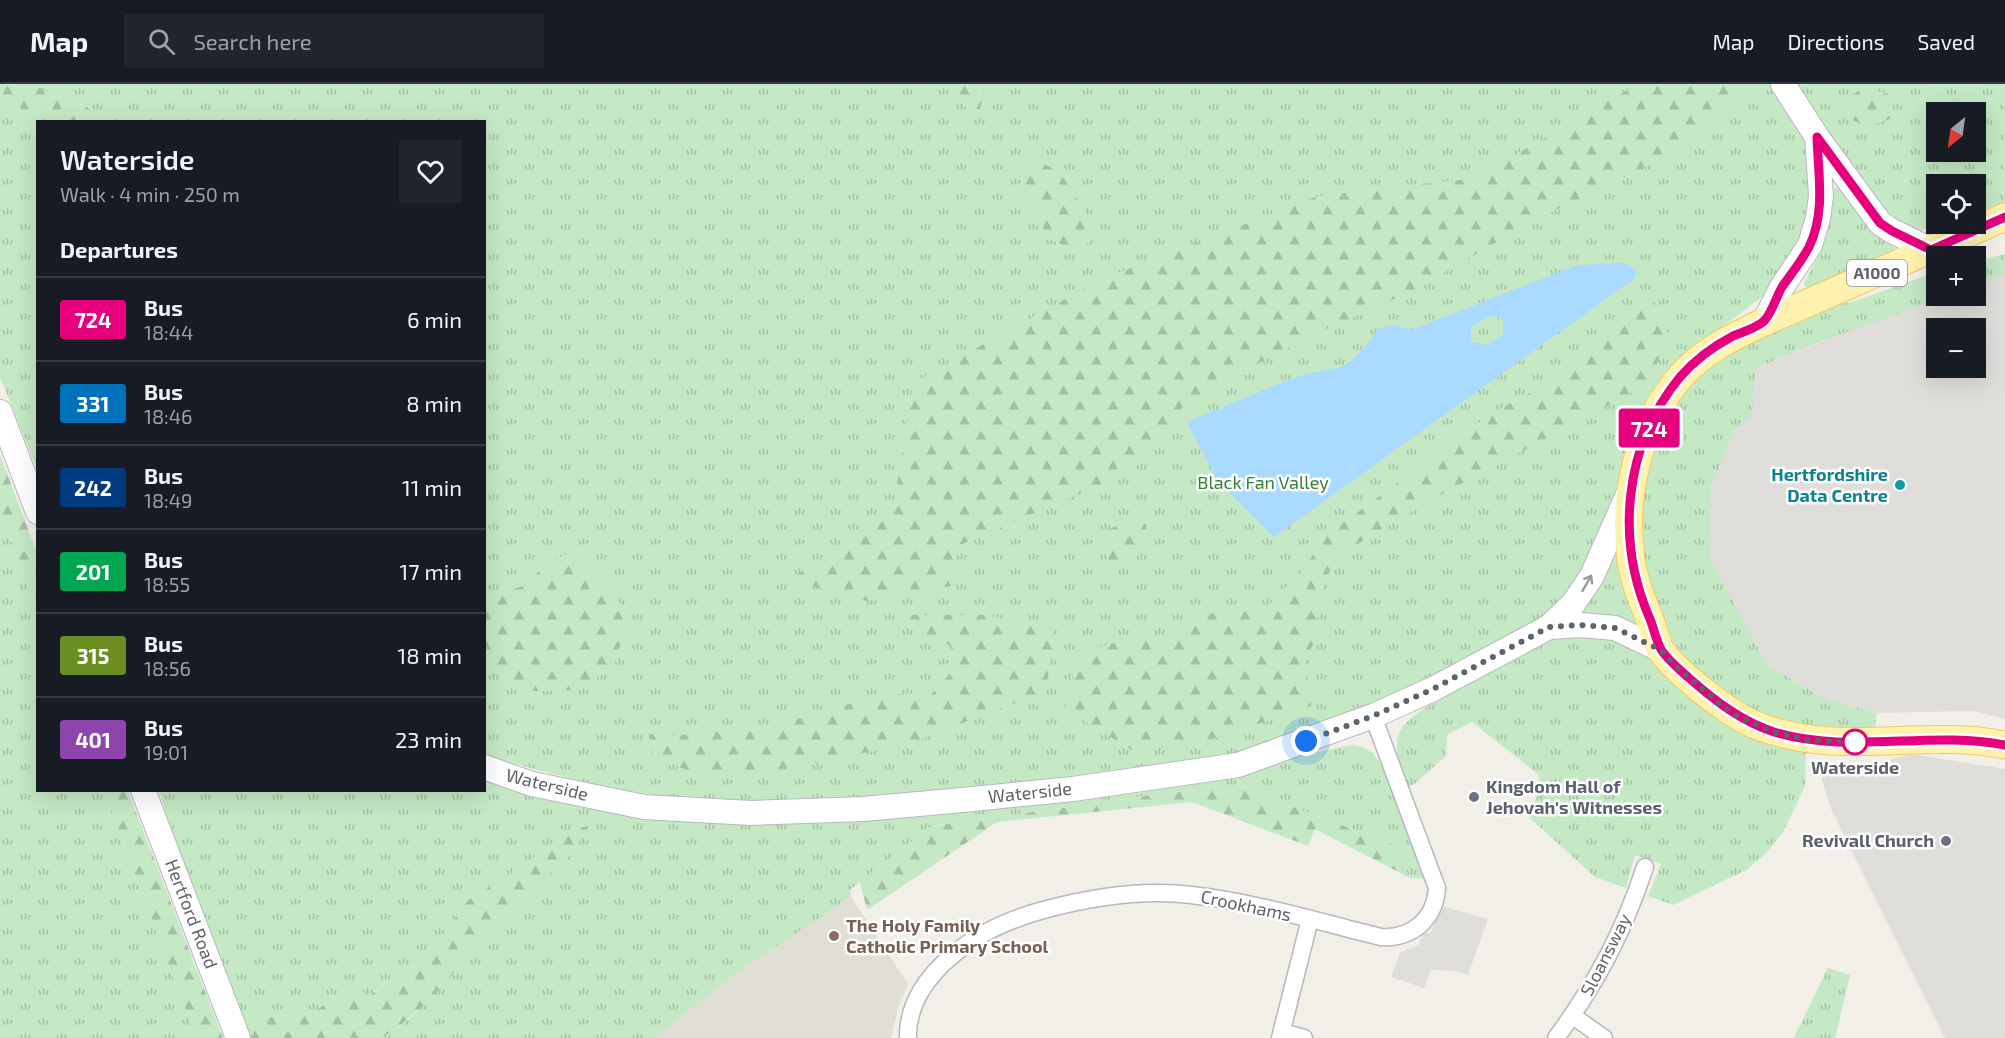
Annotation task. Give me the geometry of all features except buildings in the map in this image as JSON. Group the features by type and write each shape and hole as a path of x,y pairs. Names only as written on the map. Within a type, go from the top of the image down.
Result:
{"main road":[{"path":"1783,84 1817,137 1880,223 1926,248"},
{"path":"1764,322 1782,287 1810,245 1818,218 1821,196 1817,137"},
{"name":"A1000","path":"1940,246 2005,217"},
{"name":"A1000","path":"1926,252 1730,338 1701,358 1680,377 1660,405 1644,437 1636,462 1631,487 1629,532 1631,562 1638,590 1661,650 1673,664 1728,709 1753,723 1774,732 1807,740 1873,743 1925,739 2005,745"},
{"path":"0,412 36,507"},
{"path":"24,476 36,492"},
{"name":"Waterside","path":"486,768 532,784 644,807 751,813 863,809 1074,789 1238,765 1373,716 1433,689 1549,627 1573,604 1592,576 1631,487"},
{"name":"Waterside","path":"1549,627 1581,625 1615,628 1661,650"},
{"name":"Hertford Road","path":"144,792 238,1038"}],"street":[{"name":"Crookhams","path":"908,1038 911,1010 919,993 941,964 960,948 995,926 1036,912 1087,900 1155,893 1190,895 1392,938 1401,936 1422,924 1434,907 1437,888 1373,716"},
{"name":"Sloansway","path":"1556,1038 1591,988 1619,938 1645,867"},
{"path":"1304,1038 1281,1035 1310,920"},
{"path":"1573,1016 1604,1038"}],"shaded area":[{"path":"2005,266 2005,719 1974,711 1877,713 1825,699 1768,666 1710,558 1710,489 1734,431 1752,415 1756,368 1926,300 1926,306 1986,306 1986,274"},
{"path":"1912,754 2005,769 2005,1038 1945,1038 1831,809 1821,777"},
{"name":"The Holy Family Catholic Primary School","path":"851,897 908,984 899,1005 891,1038 654,1038 734,975"},
{"path":"1442,906 1488,919 1468,975 1455,971 1431,970 1424,988 1391,977 1400,953 1418,945 1424,932 1430,934"}],"green space":[{"name":"Black Fan Valley","path":"0,84 1771,84 1805,140 1812,217 1776,286 1714,333 1629,445 1596,554 1588,573 1544,619 1402,694 1283,740 1215,759 1128,772 777,803 687,800 603,787 486,756 486,120 36,120 36,467 0,377"},
{"path":"0,84 29,84 85,105 100,120 62,120 58,117 0,103"},
{"path":"947,84 978,84 984,91 980,109 968,110"},
{"path":"1638,84 1758,84 1676,152 1531,222 1413,291 1319,332 1184,402 1170,432 1110,481 955,547 962,584 867,601 789,580 846,542 892,516 913,383 1102,279 1318,196 1475,178"},
{"path":"1794,84 2005,84 2005,202 1986,209 1986,174 1926,174 1926,229 1919,231 1890,224"},
{"path":"1865,87 1895,96 1890,119 1867,127 1850,119 1852,95"},
{"path":"1037,161 1059,171 1084,209 1096,237 1077,251 1049,239 1030,202 1022,169"},
{"path":"1837,187 1842,190 1870,229 1894,246 1896,251 1808,288 1804,286 1804,283 1824,243 1831,217 1834,189"},
{"path":"2005,254 2005,275 1986,282 1986,259"},
{"path":"1926,276 1926,304 1822,341 1756,368 1752,415 1734,431 1710,489 1710,558 1768,666 1825,699 1877,713 1874,733 1800,729 1741,706 1684,658 1660,619 1639,557 1639,484 1673,404 1692,382 1721,356 1814,309 1852,302"},
{"path":"1653,300 1670,338 1646,385 1429,501 1336,557 1321,591 1314,644 1305,657 1311,706 1217,738 1135,752 1065,709 1079,652 1122,641 1176,635 1214,612 1263,611 1301,572 1327,535 1489,415 1569,371"},
{"path":"0,455 36,550 36,608 0,510"},
{"path":"0,510 36,608 36,792 104,792 196,1038 0,1038"},
{"path":"1144,521 1149,541 1134,560 1108,561 1098,534 1121,524"},
{"path":"572,552 616,591 626,625 614,666 580,690 534,691 491,668 486,644 486,603 490,595 527,585 545,564"},
{"path":"1614,555 1620,560 1638,621 1634,627 1582,614"},
{"path":"894,615 985,615 1055,629 1046,691 908,744 788,768 702,776 652,756 649,734 681,735 771,727 862,700 905,693 930,696 959,663 949,645 901,623"},
{"path":"1569,632 1611,634 1806,751 1805,786 1783,832 1766,853 1748,869 1673,905 1648,896 1661,864 1635,855 1626,888 1595,877 1530,818 1540,786 1539,775 1472,722 1447,735 1446,756 1413,785 1408,786 1398,757 1397,742 1402,728 1411,719 1426,707 1490,669 1549,638"},
{"path":"1351,745 1362,747 1370,752 1383,768 1426,879 1410,878 1391,844 1233,784 931,826 850,890 851,897 734,975 654,1038 381,1038 396,1029 423,1006 492,928 571,854 503,879 468,900 443,934 413,967 368,995 354,987 311,1013 261,1018 243,1017 206,920 190,891 159,792 486,792 486,774 684,817 1255,770 1299,756"},
{"path":"1233,784 1391,844 1410,878 1315,829 1308,846 1192,802 997,822 867,910 860,882 931,826"},
{"path":"104,792 128,792 223,1038 196,1038"},
{"path":"589,826 571,854 481,939 430,1001 392,1032 381,1038 251,1038 243,1017 261,1018 311,1013 354,987 369,995 413,967 443,934 468,900 503,879 572,829"},
{"path":"1828,968 1850,975 1835,1038 1794,1038"}],"water":[{"path":"1625,263 1637,270 1634,279 1274,537 1217,480 1187,422 1298,376 1341,367 1351,361 1372,339 1378,328 1395,325 1411,330 1575,266","holes":["1492,315 1503,320 1503,335 1486,345 1471,342 1471,327"]}],"bus line":[{"name":"724","path":"2005,217 1931,250 1880,223 1817,137 1821,196 1818,218 1810,245 1797,268 1782,287 1764,322 1730,338 1701,358 1680,377 1660,405 1644,437 1636,462 1631,487 1629,532 1631,562 1638,590 1661,650 1673,664 1735,715 1774,732 1807,740 1873,743 1925,739 2005,745"}],"place":[{"name":"Hertfordshire Data Centre","path":"1900,485"},
{"name":"Waterside","path":"1855,742"},
{"name":"Kingdom Hall of Jehovah's Witnesses","path":"1474,797"},
{"name":"Revivall Church","path":"1946,841"},
{"name":"The Holy Family Catholic Primary School","path":"834,936"}],"route":[{"path":"1306,741 1373,716 1433,689 1549,627 1596,625 1615,628 1661,650 1673,664 1735,715 1774,732 1807,740 1855,742"}]}
